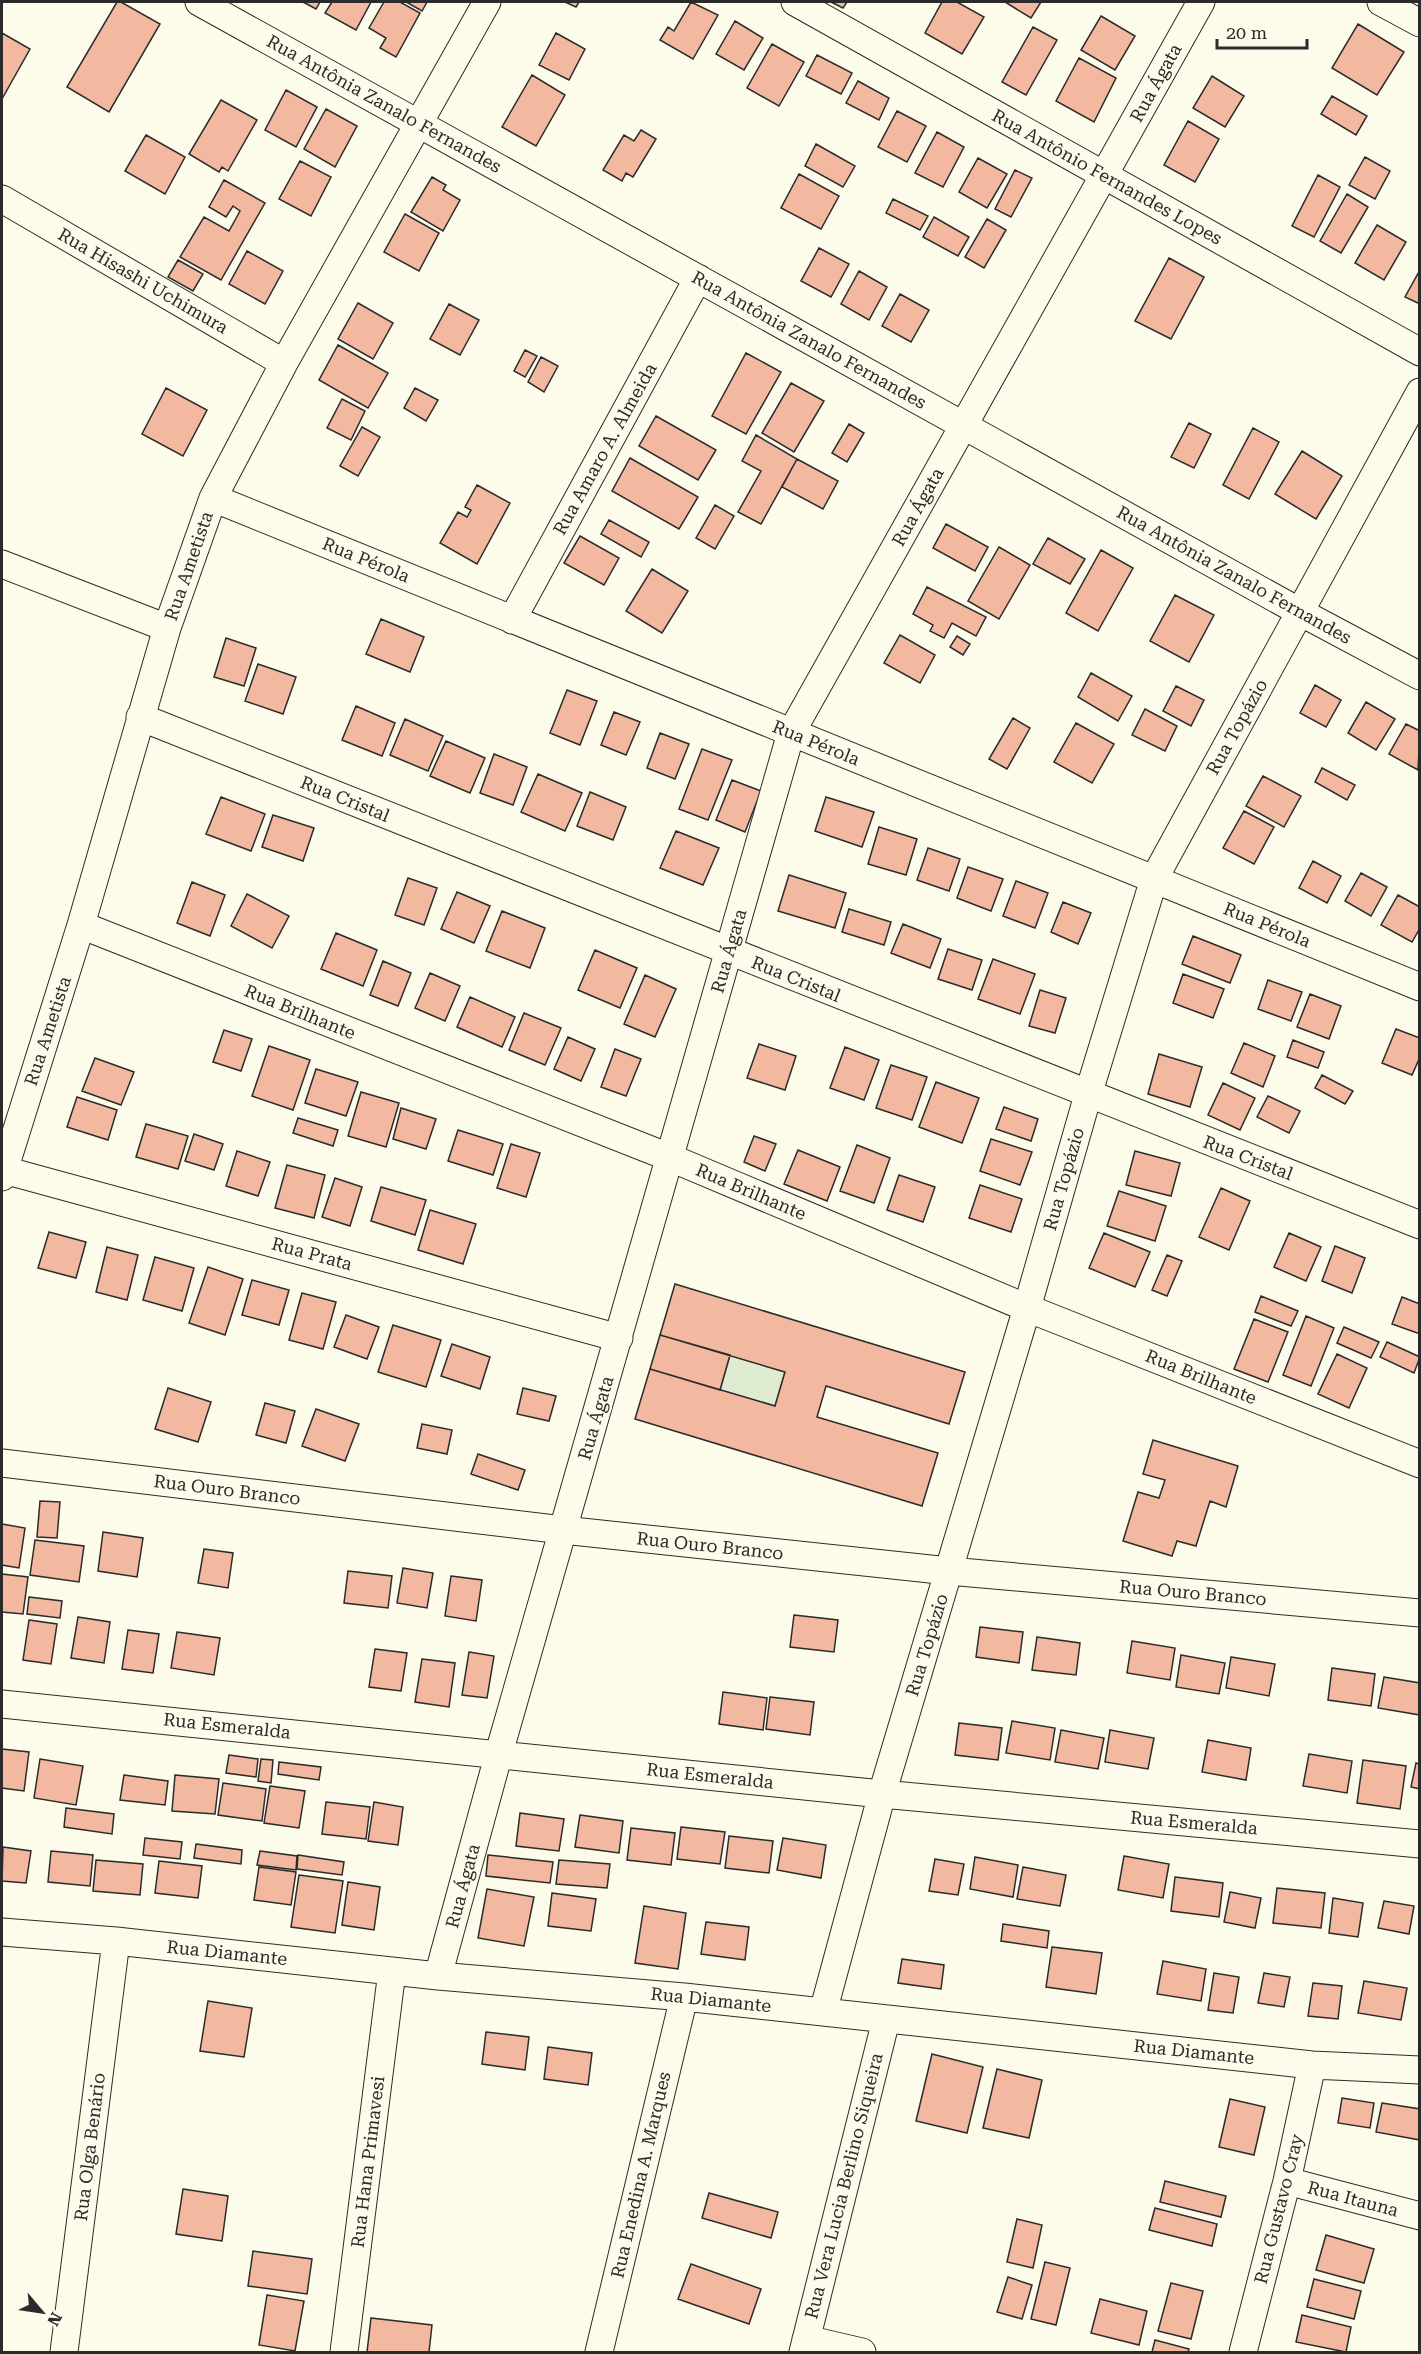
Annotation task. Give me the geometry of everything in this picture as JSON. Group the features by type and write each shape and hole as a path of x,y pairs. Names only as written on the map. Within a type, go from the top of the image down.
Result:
{"street":[{"name":"Rua Antônia Zanalo Fernandes","path":"199,2 1419,676"},
{"name":"Rua Ametista","path":"3,1174 81,925 167,628 213,498 284,363 488,2"},
{"name":"Rua Antônio Fernandes Lopes","path":"795,2 1419,352"},
{"name":"Rua Ágata","path":"438,1976 562,1530 671,1158 791,733 1201,2"},
{"path":"1382,2 1419,23"},
{"name":"Rua Hisashi Uchimura","path":"2,199 284,363"},
{"name":"Rua Amaro A. Almeida","path":"512,620 698,278"},
{"name":"Rua Topázio","path":"823,2012 882,1794 1154,879 1419,392"},
{"name":"Rua Pérola","path":"213,498 1419,987"},
{"path":"2,564 167,628"},
{"name":"Rua Cristal","path":"140,717 1419,1225"},
{"name":"Rua Brilhante","path":"81,925 671,1158 1027,1308 1419,1464"},
{"name":"Rua Prata","path":"3,1174 619,1338"},
{"name":"Rua Ouro Branco","path":"2,1463 562,1530 949,1571 1419,1613"},
{"name":"Rua Esmeralda","path":"2,1704 499,1753 882,1794 1419,1844"},
{"name":"Rua Diamante","path":"2,1932 116,1941 438,1976 684,1997 1312,2065 1419,2070"},
{"name":"Rua Olga Benário","path":"64,2352 116,1941"},
{"name":"Rua Hana Primavesi","path":"344,2352 392,1971"},
{"name":"Rua Enedina A. Marques","path":"599,2352 684,1997"},
{"name":"Rua Vera Lucia Berlino Siqueira","path":"805,2346 886,2020"},
{"name":"Rua Gustavo Cray","path":"1243,2352 1287,2181 1312,2065"},
{"name":"Rua Itauna","path":"1287,2181 1419,2216"},
{"path":"805,2346 862,2352"}],"green space":[{"path":"730,1355 785,1372 775,1406 720,1390"}],"building":[{"path":"117,2 121,2 160,24 109,112 67,87"},
{"path":"303,2 320,2 316,9"},
{"path":"332,2 371,2 356,30 325,13"},
{"path":"384,2 400,2 420,13 396,57 380,48 386,38 369,28"},
{"path":"406,2 427,2 422,11"},
{"path":"565,2 579,2 576,7"},
{"path":"691,2 718,15 693,59 660,40 668,27 674,31"},
{"path":"831,2 847,2 843,8"},
{"path":"942,2 957,2 984,17 962,54 925,33"},
{"path":"1005,2 1041,2 1031,18"},
{"path":"1101,16 1135,36 1115,70 1081,50"},
{"path":"735,21 763,38 744,70 716,54"},
{"path":"1358,24 1404,52 1377,95 1332,68"},
{"path":"1033,27 1057,40 1026,95 1002,82"},
{"path":"2,33 30,49 2,99"},
{"path":"556,33 585,49 569,80 539,65"},
{"path":"772,44 804,62 779,106 747,88"},
{"path":"817,55 852,73 841,94 806,76"},
{"path":"1079,58 1116,78 1094,122 1056,101"},
{"path":"532,75 565,95 536,146 502,127"},
{"path":"1212,76 1244,96 1225,127 1193,108"},
{"path":"858,81 889,98 879,120 846,103"},
{"path":"286,90 317,107 296,147 265,130"},
{"path":"1332,96 1367,116 1356,135 1321,114"},
{"path":"221,100 257,120 228,171 222,167 219,172 189,154"},
{"path":"326,109 357,126 335,167 304,149"},
{"path":"897,111 926,126 907,162 878,147"},
{"path":"1188,121 1219,139 1195,182 1164,165"},
{"path":"641,130 656,139 633,177 626,173 622,181 603,170 624,135 634,141"},
{"path":"937,132 964,147 943,187 915,173"},
{"path":"146,135 185,157 165,194 125,171"},
{"path":"816,144 855,166 843,187 805,166"},
{"path":"1365,157 1390,171 1375,199 1349,185"},
{"path":"978,158 1007,174 987,208 959,192"},
{"path":"300,161 331,177 311,216 279,199"},
{"path":"1015,170 1032,178 1011,217 995,209"},
{"path":"799,174 839,196 821,229 781,208"},
{"path":"1318,175 1340,187 1314,237 1292,226"},
{"path":"432,177 446,185 443,190 460,200 443,231 411,212"},
{"path":"224,180 265,203 221,280 180,257 204,217 229,231 240,211 233,206 226,217 209,207"},
{"path":"1347,194 1368,207 1341,253 1320,241"},
{"path":"893,199 928,216 920,230 886,213"},
{"path":"405,214 439,233 419,271 384,252"},
{"path":"934,217 969,237 958,256 923,237"},
{"path":"987,219 1006,230 984,268 965,257"},
{"path":"1377,225 1406,242 1384,280 1355,263"},
{"path":"819,248 849,264 831,297 801,281"},
{"path":"247,251 283,271 265,304 229,284"},
{"path":"1169,258 1204,277 1171,339 1135,321"},
{"path":"178,260 203,274 193,291 168,277"},
{"path":"1420,270 1420,304 1405,297"},
{"path":"859,271 887,287 869,320 841,304"},
{"path":"900,294 929,310 911,342 882,326"},
{"path":"358,303 393,323 373,359 338,339"},
{"path":"449,304 479,320 460,355 430,339"},
{"path":"338,345 388,373 368,408 319,380"},
{"path":"525,350 537,356 525,377 514,371"},
{"path":"746,353 781,372 746,434 712,416"},
{"path":"541,357 558,366 544,392 528,382"},
{"path":"791,383 824,401 794,452 762,433"},
{"path":"166,388 207,410 183,456 142,434"},
{"path":"415,388 438,400 426,421 404,408"},
{"path":"342,399 365,411 351,440 327,428"},
{"path":"656,416 716,450 698,480 639,446"},
{"path":"1189,423 1211,434 1194,468 1171,457"},
{"path":"849,424 864,433 847,462 832,453"},
{"path":"362,427 380,437 358,476 340,466"},
{"path":"1253,428 1279,442 1249,499 1223,485"},
{"path":"756,435 797,459 761,524 738,512 761,471 742,461"},
{"path":"1302,451 1342,476 1316,519 1275,494"},
{"path":"630,458 698,497 679,529 612,491"},
{"path":"797,459 838,481 823,509 782,487"},
{"path":"477,485 510,503 477,564 440,543 458,512 467,517 471,510 465,507"},
{"path":"715,505 734,516 715,549 696,538"},
{"path":"609,520 649,542 641,557 601,534"},
{"path":"946,524 988,547 975,571 933,548"},
{"path":"580,536 619,558 604,585 564,563"},
{"path":"1048,538 1085,559 1070,584 1033,564"},
{"path":"999,547 1030,565 999,619 968,601"},
{"path":"1101,550 1133,568 1098,631 1066,613"},
{"path":"652,569 688,591 662,633 626,611"},
{"path":"927,587 986,617 976,636 952,623 944,638 930,631 933,625 913,614"},
{"path":"1175,595 1214,615 1189,662 1150,641"},
{"path":"381,619 424,637 410,672 366,654"},
{"path":"900,635 935,655 920,683 884,663"},
{"path":"957,636 970,644 963,655 950,647"},
{"path":"226,638 256,648 244,686 214,677"},
{"path":"258,664 296,677 283,714 245,701"},
{"path":"1091,673 1132,696 1118,721 1078,697"},
{"path":"1315,685 1341,700 1326,727 1300,713"},
{"path":"1176,686 1204,700 1191,726 1163,711"},
{"path":"567,690 597,701 580,745 550,733"},
{"path":"1366,702 1395,719 1376,750 1348,733"},
{"path":"356,706 395,723 382,756 342,740"},
{"path":"1145,709 1177,726 1165,751 1132,735"},
{"path":"614,712 640,722 626,755 601,745"},
{"path":"1013,718 1030,728 1007,769 989,759"},
{"path":"405,719 443,736 428,771 390,755"},
{"path":"1076,723 1114,744 1092,783 1054,762"},
{"path":"1406,724 1420,731 1418,770 1389,754"},
{"path":"660,733 689,744 675,779 647,768"},
{"path":"446,741 485,758 470,793 430,776"},
{"path":"702,749 732,760 708,820 679,809"},
{"path":"494,754 527,767 513,805 480,793"},
{"path":"1322,768 1355,785 1347,800 1315,782"},
{"path":"538,774 582,793 565,831 521,812"},
{"path":"1263,776 1301,796 1284,827 1246,806"},
{"path":"732,780 761,791 745,832 716,820"},
{"path":"590,792 626,807 613,840 577,826"},
{"path":"221,797 265,814 251,851 206,834"},
{"path":"826,797 874,812 862,847 815,831"},
{"path":"1244,811 1274,827 1254,864 1223,848"},
{"path":"273,815 314,828 303,861 262,847"},
{"path":"879,827 917,839 906,875 868,864"},
{"path":"676,831 719,848 703,885 660,868"},
{"path":"928,848 960,859 949,891 917,880"},
{"path":"1313,861 1341,876 1327,903 1299,888"},
{"path":"968,867 1003,879 991,911 957,898"},
{"path":"1361,873 1387,887 1371,916 1345,901"},
{"path":"789,875 846,893 835,928 778,911"},
{"path":"408,878 437,888 424,925 395,915"},
{"path":"1016,881 1048,893 1035,928 1003,916"},
{"path":"192,882 225,895 210,936 177,923"},
{"path":"457,892 490,906 474,943 441,929"},
{"path":"247,894 289,916 272,948 231,926"},
{"path":"1398,895 1420,907 1420,928 1412,942 1381,925"},
{"path":"1063,902 1091,913 1078,944 1051,932"},
{"path":"849,909 891,922 884,945 842,932"},
{"path":"502,911 545,928 530,968 486,951"},
{"path":"903,924 941,939 930,968 891,953"},
{"path":"336,933 377,950 363,986 321,969"},
{"path":"1193,936 1241,955 1230,983 1182,964"},
{"path":"948,949 982,960 972,990 938,979"},
{"path":"595,950 637,968 620,1008 578,990"},
{"path":"993,959 1035,974 1020,1014 978,999"},
{"path":"383,961 411,973 398,1006 370,995"},
{"path":"430,973 460,986 445,1021 415,1008"},
{"path":"1183,974 1224,989 1213,1018 1173,1003"},
{"path":"645,975 676,989 655,1037 624,1024"},
{"path":"1268,980 1302,992 1291,1021 1258,1009"},
{"path":"1040,990 1066,998 1055,1033 1029,1026"},
{"path":"1310,994 1341,1006 1329,1039 1297,1027"},
{"path":"470,997 515,1017 502,1047 457,1027"},
{"path":"524,1013 561,1028 545,1065 509,1050"},
{"path":"1396,1029 1420,1038 1420,1057 1412,1075 1382,1063"},
{"path":"224,1030 252,1039 241,1071 213,1062"},
{"path":"568,1037 595,1049 581,1081 554,1069"},
{"path":"1293,1040 1324,1052 1318,1068 1287,1057"},
{"path":"1244,1043 1275,1056 1263,1087 1231,1073"},
{"path":"759,1044 796,1056 785,1090 747,1078"},
{"path":"269,1046 310,1060 293,1110 252,1096"},
{"path":"845,1047 879,1060 864,1100 830,1088"},
{"path":"615,1049 641,1059 626,1096 601,1087"},
{"path":"1159,1054 1202,1067 1190,1107 1148,1094"},
{"path":"95,1058 134,1072 121,1105 82,1091"},
{"path":"891,1065 927,1077 912,1120 876,1108"},
{"path":"316,1069 358,1082 346,1116 305,1103"},
{"path":"1322,1075 1353,1091 1345,1104 1315,1088"},
{"path":"936,1082 979,1098 962,1143 919,1127"},
{"path":"1223,1083 1255,1098 1240,1130 1208,1115"},
{"path":"361,1092 399,1103 386,1147 348,1136"},
{"path":"1268,1096 1300,1111 1289,1133 1257,1117"},
{"path":"77,1097 117,1110 108,1140 67,1127"},
{"path":"1004,1107 1038,1119 1031,1141 996,1129"},
{"path":"401,1108 436,1119 426,1149 393,1139"},
{"path":"298,1118 338,1130 333,1146 293,1133"},
{"path":"146,1124 188,1136 178,1169 136,1157"},
{"path":"458,1130 503,1144 493,1175 448,1161"},
{"path":"194,1134 223,1144 214,1170 185,1161"},
{"path":"754,1136 776,1144 765,1171 744,1162"},
{"path":"991,1139 1032,1152 1020,1185 980,1171"},
{"path":"511,1144 540,1153 526,1197 497,1188"},
{"path":"857,1145 890,1158 874,1203 840,1191"},
{"path":"798,1150 840,1167 827,1201 784,1184"},
{"path":"237,1151 270,1162 258,1196 226,1186"},
{"path":"1135,1151 1180,1163 1171,1196 1126,1185"},
{"path":"287,1165 325,1175 314,1218 275,1208"},
{"path":"899,1175 935,1187 923,1222 887,1210"},
{"path":"335,1178 362,1187 350,1226 322,1217"},
{"path":"980,1185 1022,1199 1011,1232 969,1218"},
{"path":"381,1187 426,1200 415,1235 371,1221"},
{"path":"1221,1188 1250,1201 1229,1250 1199,1237"},
{"path":"1119,1191 1166,1206 1155,1241 1107,1226"},
{"path":"430,1210 476,1224 463,1264 418,1250"},
{"path":"49,1232 86,1242 76,1278 38,1268"},
{"path":"1104,1233 1150,1252 1135,1287 1089,1268"},
{"path":"1289,1233 1321,1247 1306,1281 1274,1267"},
{"path":"1335,1246 1365,1258 1352,1293 1322,1281"},
{"path":"107,1247 138,1255 127,1300 96,1292"},
{"path":"1167,1255 1182,1261 1167,1296 1152,1290"},
{"path":"155,1257 194,1268 182,1311 143,1300"},
{"path":"208,1267 243,1279 225,1335 189,1323"},
{"path":"252,1280 289,1290 279,1325 242,1315"},
{"path":"675,1284 965,1372 949,1424 826,1386 817,1417 938,1453 922,1506 635,1419 650,1369 775,1406 785,1372 660,1335"},
{"path":"302,1293 336,1302 323,1349 289,1340"},
{"path":"1261,1296 1298,1311 1291,1326 1255,1312"},
{"path":"1402,1297 1420,1304 1420,1334 1392,1324"},
{"path":"346,1315 379,1327 367,1359 334,1347"},
{"path":"1306,1316 1334,1328 1311,1386 1283,1375"},
{"path":"1254,1319 1288,1332 1268,1382 1234,1369"},
{"path":"393,1325 441,1340 426,1387 378,1372"},
{"path":"1344,1327 1379,1342 1371,1358 1337,1343"},
{"path":"660,1335 730,1355 720,1390 650,1369"},
{"path":"1387,1342 1420,1357 1414,1373 1380,1357"},
{"path":"452,1344 490,1357 480,1389 441,1376"},
{"path":"1337,1354 1367,1368 1349,1408 1318,1394"},
{"path":"168,1388 211,1402 198,1442 155,1429"},
{"path":"523,1388 556,1396 549,1421 517,1414"},
{"path":"265,1403 295,1411 286,1443 256,1435"},
{"path":"316,1409 359,1424 345,1461 302,1446"},
{"path":"422,1424 452,1430 447,1454 417,1448"},
{"path":"1153,1440 1238,1466 1226,1507 1210,1501 1196,1546 1177,1541 1172,1556 1123,1541 1138,1492 1159,1498 1165,1480 1143,1474"},
{"path":"478,1454 525,1470 518,1490 471,1474"},
{"path":"40,1501 60,1502 57,1538 37,1537"},
{"path":"2,1524 25,1528 19,1568 2,1565"},
{"path":"103,1532 143,1538 137,1577 98,1571"},
{"path":"35,1540 84,1546 79,1582 30,1575"},
{"path":"204,1549 233,1553 228,1588 198,1583"},
{"path":"403,1568 433,1573 427,1608 397,1603"},
{"path":"348,1571 392,1576 388,1608 344,1603"},
{"path":"2,1574 28,1577 23,1614 2,1612"},
{"path":"451,1576 482,1580 476,1621 445,1616"},
{"path":"29,1597 62,1601 60,1618 27,1614"},
{"path":"794,1615 838,1620 834,1652 790,1647"},
{"path":"78,1617 110,1622 104,1663 71,1658"},
{"path":"29,1620 57,1624 51,1664 23,1660"},
{"path":"980,1627 1023,1632 1019,1663 976,1657"},
{"path":"128,1630 159,1634 153,1673 122,1669"},
{"path":"177,1632 220,1638 214,1675 171,1668"},
{"path":"1037,1637 1080,1643 1076,1675 1032,1670"},
{"path":"1132,1641 1175,1648 1170,1680 1127,1673"},
{"path":"375,1649 407,1653 401,1691 369,1687"},
{"path":"469,1652 494,1656 487,1698 462,1695"},
{"path":"1181,1655 1225,1663 1219,1694 1176,1687"},
{"path":"1231,1657 1275,1664 1269,1696 1226,1688"},
{"path":"422,1659 455,1663 449,1707 415,1702"},
{"path":"1332,1668 1375,1674 1371,1706 1328,1700"},
{"path":"1384,1677 1420,1683 1420,1715 1378,1708"},
{"path":"723,1692 767,1698 763,1730 719,1724"},
{"path":"770,1697 814,1702 810,1735 766,1729"},
{"path":"1012,1721 1055,1728 1050,1760 1006,1753"},
{"path":"959,1723 1002,1728 998,1760 955,1755"},
{"path":"1061,1730 1104,1738 1098,1769 1055,1762"},
{"path":"1110,1730 1154,1738 1148,1769 1105,1762"},
{"path":"1208,1740 1251,1748 1246,1780 1202,1772"},
{"path":"2,1749 29,1752 24,1791 2,1788"},
{"path":"1309,1754 1352,1761 1347,1793 1303,1786"},
{"path":"229,1755 258,1759 256,1777 226,1773"},
{"path":"40,1759 83,1766 76,1805 34,1798"},
{"path":"261,1759 273,1760 271,1783 258,1781"},
{"path":"1363,1760 1406,1766 1400,1809 1357,1803"},
{"path":"279,1762 321,1767 319,1780 278,1774"},
{"path":"1416,1763 1420,1764 1420,1789 1411,1787"},
{"path":"124,1775 168,1781 165,1805 120,1800"},
{"path":"175,1775 219,1779 215,1814 172,1811"},
{"path":"223,1783 266,1789 262,1821 218,1815"},
{"path":"270,1786 305,1791 299,1828 264,1823"},
{"path":"326,1802 370,1807 366,1839 322,1834"},
{"path":"374,1802 403,1807 398,1845 368,1841"},
{"path":"66,1808 114,1814 112,1834 64,1827"},
{"path":"520,1813 564,1819 559,1851 516,1846"},
{"path":"580,1815 623,1821 619,1853 575,1847"},
{"path":"681,1827 725,1832 720,1864 677,1859"},
{"path":"631,1828 675,1833 671,1865 627,1860"},
{"path":"729,1836 773,1841 769,1873 725,1868"},
{"path":"145,1838 182,1842 180,1859 143,1855"},
{"path":"783,1838 826,1845 821,1878 777,1870"},
{"path":"196,1844 242,1850 241,1864 194,1858"},
{"path":"3,1847 31,1851 26,1883 2,1881"},
{"path":"51,1851 93,1855 90,1886 48,1882"},
{"path":"260,1851 297,1856 296,1870 257,1865"},
{"path":"298,1855 344,1862 342,1875 297,1869"},
{"path":"488,1855 553,1862 550,1883 486,1876"},
{"path":"1124,1856 1169,1864 1163,1898 1118,1890"},
{"path":"975,1857 1018,1865 1013,1897 970,1889"},
{"path":"935,1859 964,1864 958,1895 929,1891"},
{"path":"96,1860 143,1864 140,1895 93,1891"},
{"path":"559,1860 610,1864 607,1888 556,1884"},
{"path":"159,1861 202,1866 198,1898 155,1893"},
{"path":"259,1867 296,1872 291,1905 254,1900"},
{"path":"1023,1867 1066,1875 1060,1906 1017,1899"},
{"path":"299,1875 343,1881 335,1933 291,1927"},
{"path":"1175,1877 1223,1883 1219,1917 1171,1911"},
{"path":"348,1882 380,1887 374,1930 342,1925"},
{"path":"1277,1888 1325,1893 1321,1928 1273,1923"},
{"path":"487,1889 534,1897 524,1946 478,1938"},
{"path":"1230,1892 1261,1898 1255,1928 1224,1922"},
{"path":"552,1893 596,1899 591,1931 548,1926"},
{"path":"1333,1898 1363,1903 1358,1937 1329,1933"},
{"path":"1384,1901 1414,1906 1409,1934 1378,1928"},
{"path":"644,1906 686,1913 678,1969 635,1963"},
{"path":"706,1922 749,1927 745,1960 701,1954"},
{"path":"1003,1924 1049,1931 1047,1948 1001,1941"},
{"path":"1052,1947 1102,1953 1096,1994 1046,1987"},
{"path":"902,1959 944,1965 941,1989 898,1983"},
{"path":"1163,1961 1206,1969 1201,2001 1157,1994"},
{"path":"1214,1973 1239,1977 1233,2013 1208,2010"},
{"path":"1264,1973 1290,1977 1284,2007 1258,2003"},
{"path":"1364,1981 1407,1988 1401,2020 1358,2013"},
{"path":"1313,1983 1342,1986 1338,2019 1308,2016"},
{"path":"208,2001 252,2008 244,2057 200,2051"},
{"path":"486,2032 529,2037 525,2070 482,2064"},
{"path":"548,2047 592,2053 588,2085 544,2079"},
{"path":"932,2054 983,2067 967,2133 916,2121"},
{"path":"997,2069 1042,2080 1029,2138 983,2128"},
{"path":"1342,2098 1374,2103 1370,2128 1338,2123"},
{"path":"1230,2099 1265,2107 1254,2155 1219,2147"},
{"path":"1382,2103 1420,2109 1420,2140 1376,2132"},
{"path":"1165,2181 1226,2196 1221,2217 1160,2202"},
{"path":"183,2189 228,2196 222,2241 176,2234"},
{"path":"709,2193 778,2212 771,2238 702,2218"},
{"path":"1155,2208 1217,2224 1212,2246 1149,2230"},
{"path":"1017,2219 1042,2225 1033,2268 1007,2262"},
{"path":"1326,2235 1374,2249 1364,2283 1316,2270"},
{"path":"253,2251 312,2259 307,2294 248,2286"},
{"path":"1045,2262 1070,2268 1056,2325 1031,2319"},
{"path":"691,2264 761,2289 749,2324 678,2299"},
{"path":"1008,2277 1032,2285 1022,2319 997,2312"},
{"path":"1314,2279 1361,2291 1354,2319 1307,2307"},
{"path":"1171,2283 1203,2291 1191,2339 1158,2331"},
{"path":"267,2295 304,2301 295,2351 259,2345"},
{"path":"1100,2299 1147,2311 1139,2345 1091,2333"},
{"path":"1302,2315 1351,2327 1346,2352 1296,2342"},
{"path":"371,2318 432,2325 429,2352 367,2352"},
{"path":"1155,2340 1189,2349 1188,2352 1152,2352"}]}
